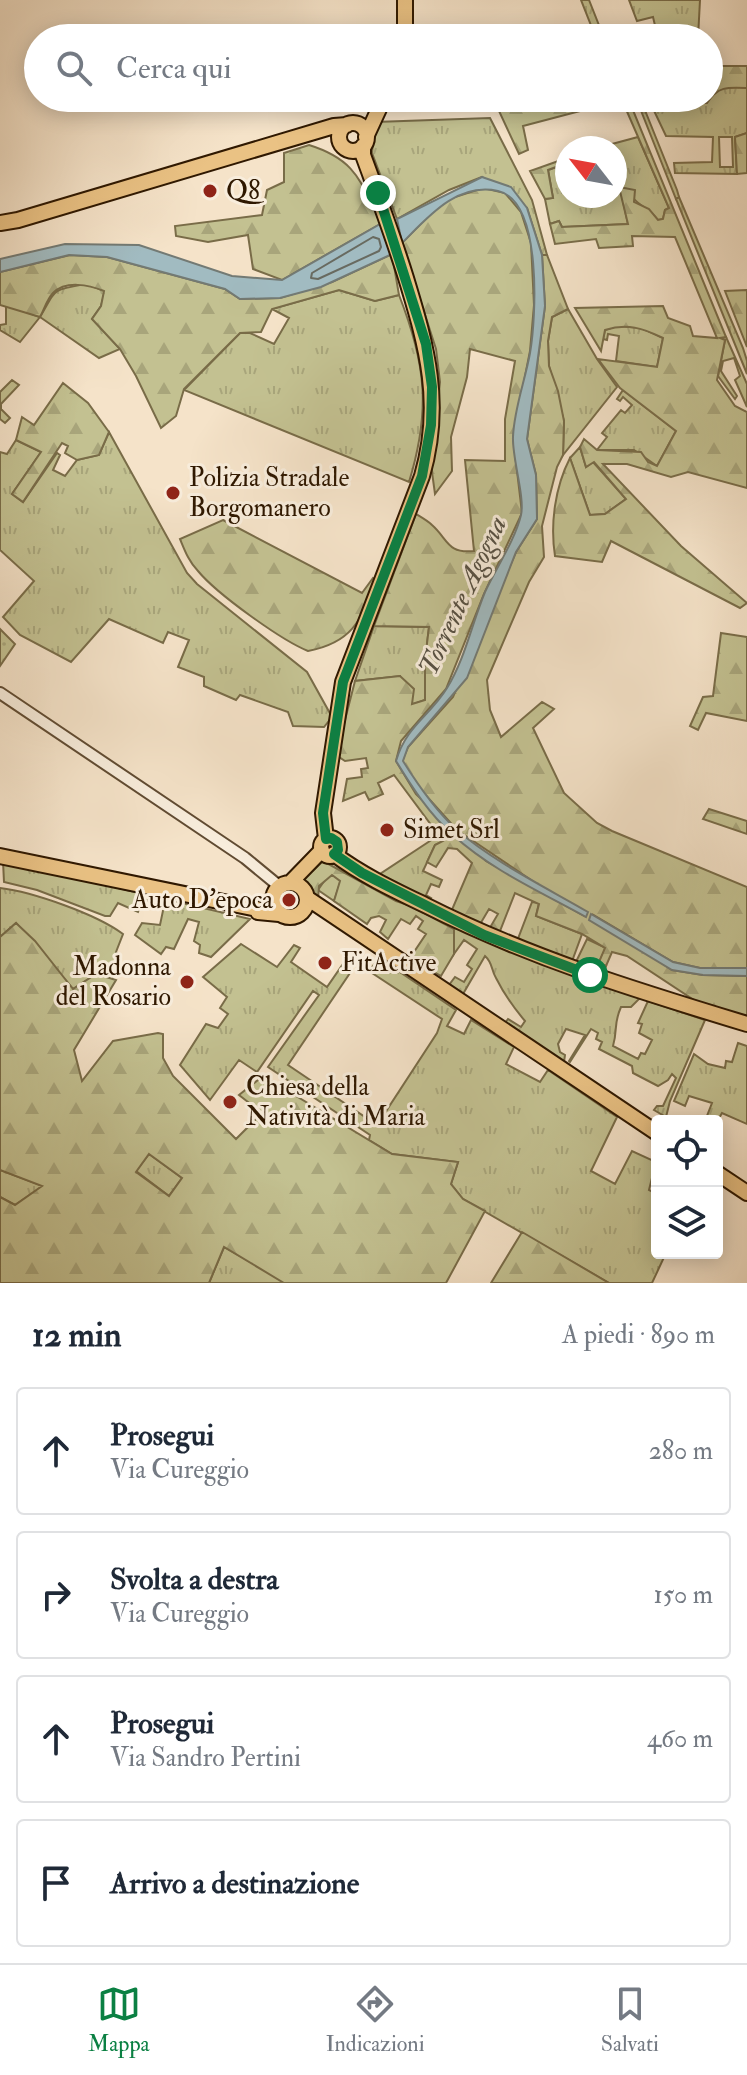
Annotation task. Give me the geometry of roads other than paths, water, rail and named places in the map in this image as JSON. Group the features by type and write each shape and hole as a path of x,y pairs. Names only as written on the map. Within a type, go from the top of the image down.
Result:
{"main road":[{"path":"405,0 405,24"},
{"path":"364,112 339,135 356,145 384,211 430,366 433,408 422,476 345,675 323,813 327,848 372,879 508,945 614,983 747,1024"},
{"path":"356,145 374,112"},
{"path":"0,223 334,126 349,124 363,128 356,145"},
{"path":"287,142 321,141 356,145"},
{"path":"0,856 257,909 264,907 301,869 327,848"},
{"path":"286,887 651,1129"},
{"path":"279,914 286,887"},
{"path":"257,909 258,912 292,917 306,903"},
{"path":"723,1177 747,1193"}],"street":[{"path":"0,693 245,858 262,865 286,887"}],"water":[{"path":"482,177 511,187 527,208 542,255 545,306 527,439 536,475 537,519 516,552 467,678 408,747 403,761 441,814 470,841 588,912 586,917 517,880 468,848 429,809 396,761 412,730 440,698 453,677 485,592 521,515 513,437 530,353 534,315 533,263 523,216 513,199 498,191 483,190 469,192 444,204 402,243 397,219"},
{"path":"382,223 392,254 321,287 280,298 240,299 225,289 107,257 69,255 0,272 0,259 65,244 139,245 232,276 282,280"},
{"path":"591,914 673,962 700,968 747,968 747,976 703,975 672,970 589,920"}],"place":[{"name":"Q8","path":"210,191"},
{"name":"Polizia Stradale Borgomanero","path":"173,493"},
{"name":"Simet Srl","path":"387,830"},
{"name":"Auto D'epoca","path":"289,900"},
{"name":"FitActive","path":"325,963"},
{"name":"Madonna del Rosario","path":"187,982"},
{"name":"Chiesa della Natività di Maria","path":"230,1102"}],"water label":[{"name":"Torrente Agogna","path":"463,596"}]}
